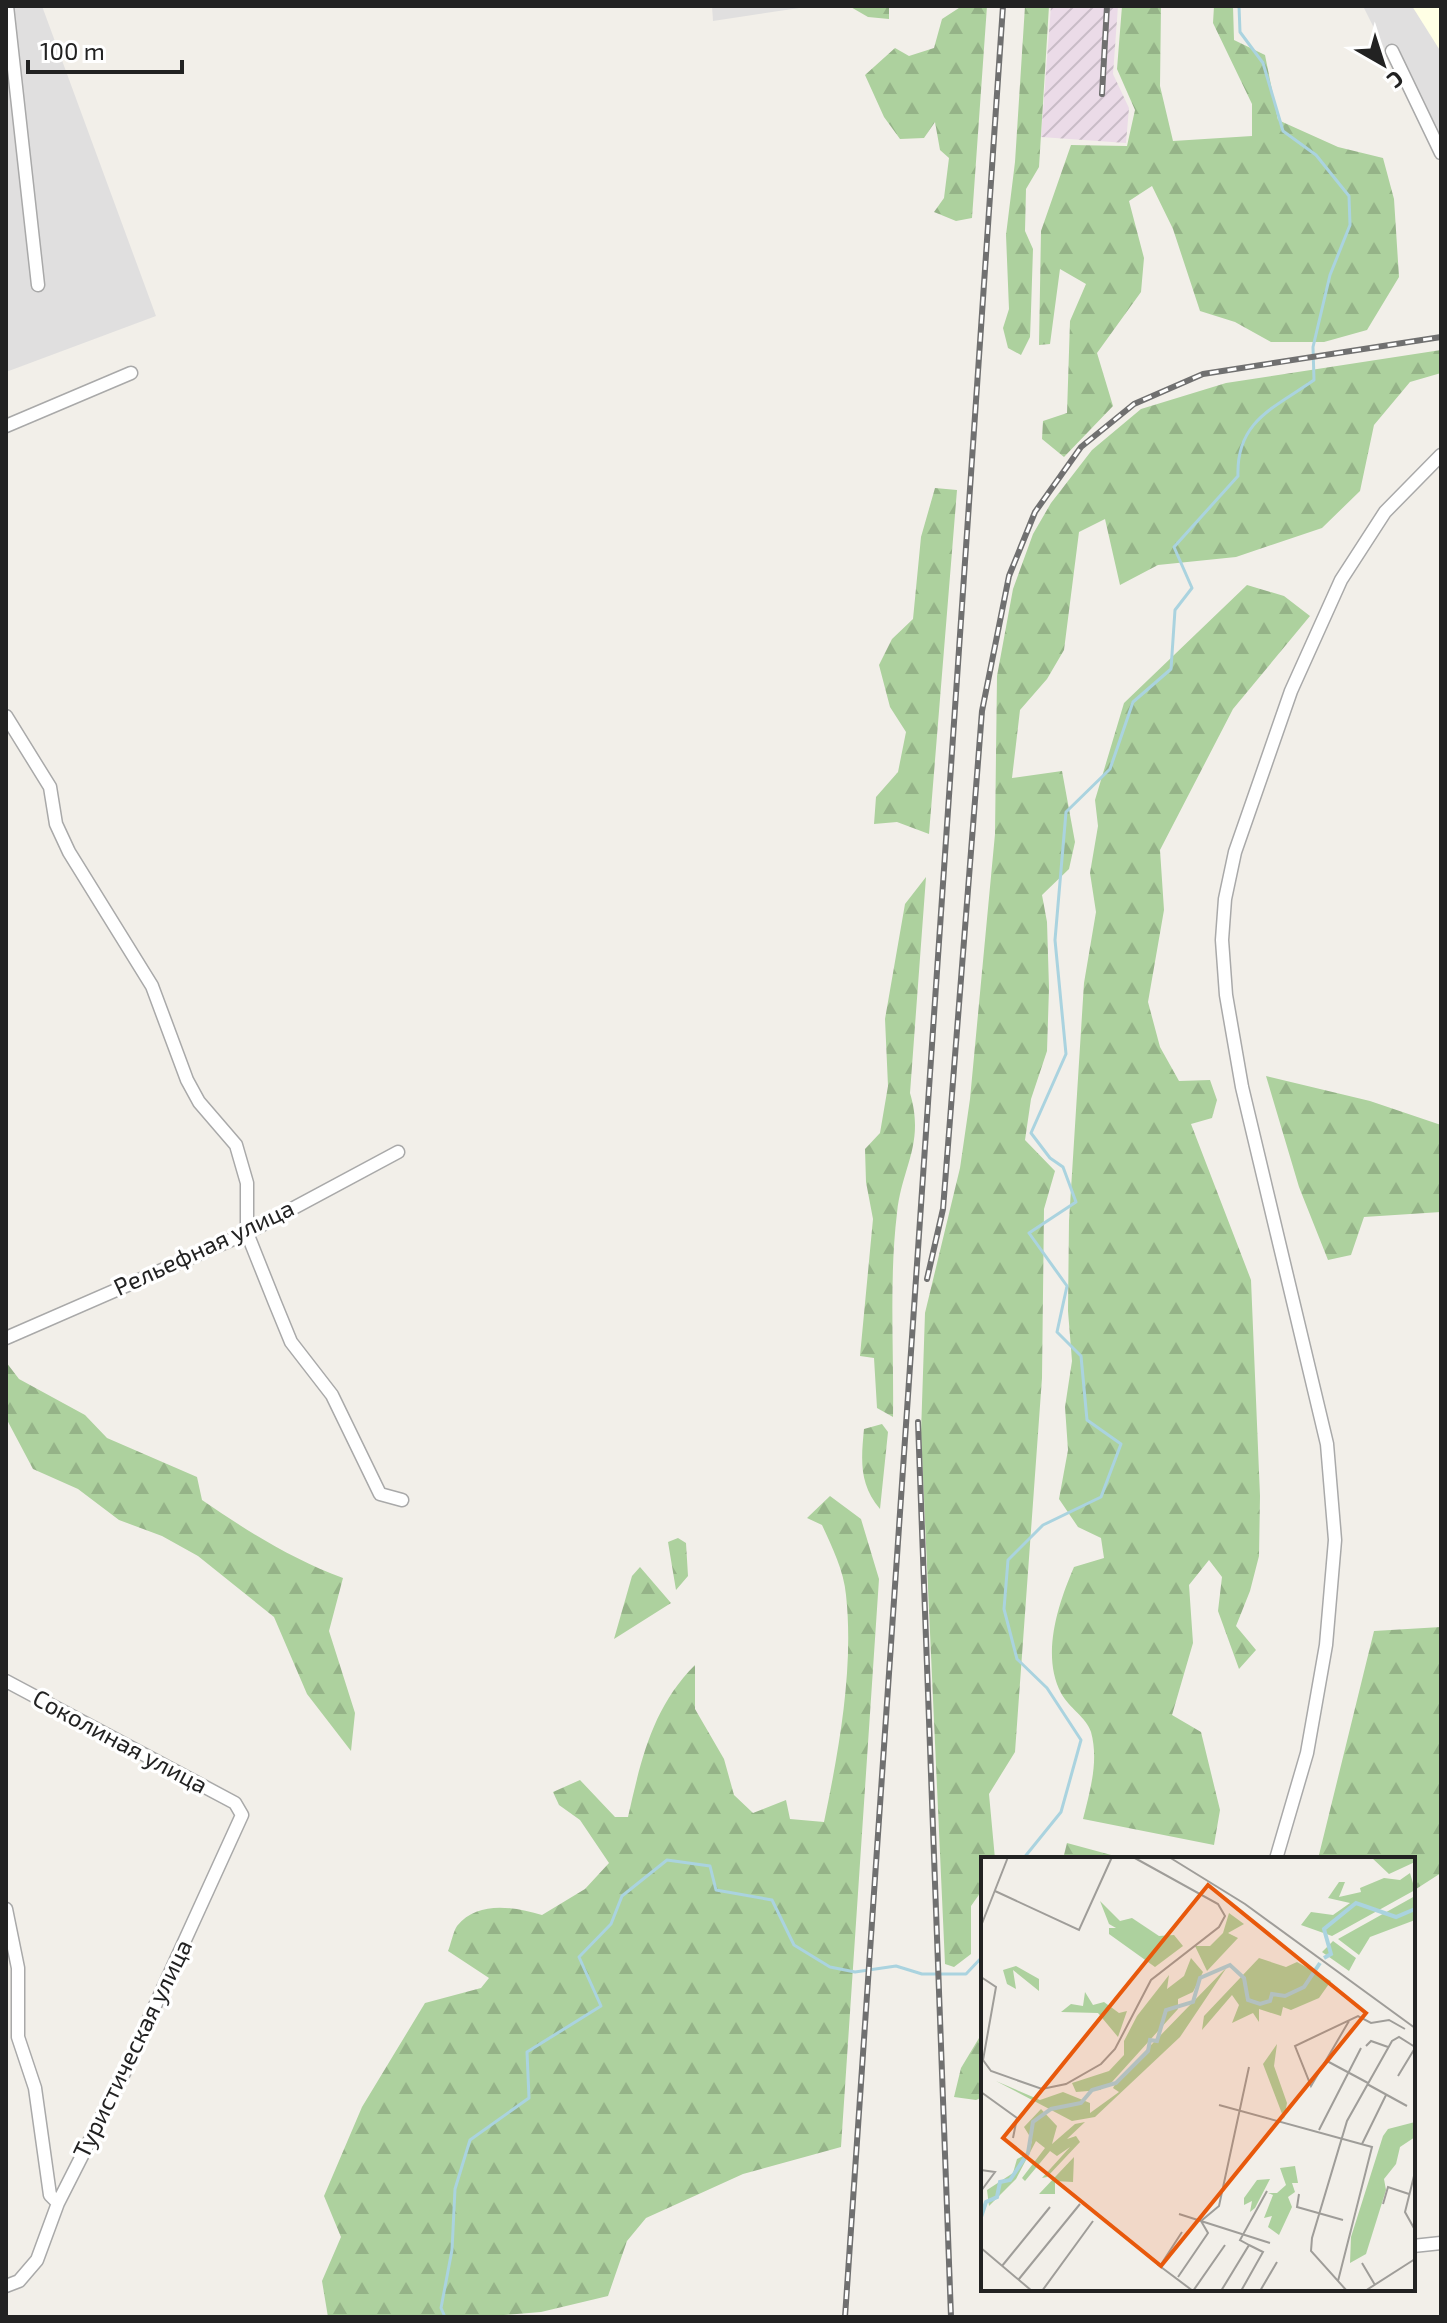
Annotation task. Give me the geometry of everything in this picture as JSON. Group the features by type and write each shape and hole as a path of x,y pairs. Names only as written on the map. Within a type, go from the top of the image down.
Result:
{"street":[{"path":"7,6 38,285"},
{"path":"1392,51 1441,153"},
{"path":"6,426 131,373"},
{"path":"1277,1857 1307,1753 1326,1645 1335,1540 1327,1444 1242,1087 1226,995 1222,940 1225,899 1235,852 1291,691 1341,580 1385,512 1441,455"},
{"path":"6,716 50,787 56,824 69,852 152,986 187,1080 199,1102 236,1145 247,1183 247,1233 291,1342 332,1395 380,1494 402,1500"},
{"name":"Рельефная улица","path":"6,1338 247,1233 398,1152"},
{"name":"Соколиная улица","path":"6,1681 235,1803"},
{"name":"Туристическая улица","path":"7,2286 19,2281 37,2260 58,2203 128,2065 237,1830 242,1815 235,1803"},
{"path":"6,1909 18,1968 18,2037 35,2088 50,2195 58,2203"},
{"path":"1415,2246 1441,2243"}],"shaded area":[{"path":"6,6 42,6 156,316 6,372"},
{"path":"712,6 806,6 806,7 713,21"},
{"path":"1051,6 1118,6 1113,74 1129,108 1126,143 1041,137"},
{"path":"1363,6 1441,6 1441,162"},
{"path":"1412,6 1441,6 1441,52"}],"green space":[{"path":"849,6 889,6 889,19 868,17"},
{"path":"962,6 987,6 972,218 956,221 934,212 944,198 949,158 940,150 935,122 924,138 900,139 884,117 865,75 895,48 909,56 934,48 942,19"},
{"path":"1025,6 1049,6 1039,167 1026,189 1025,231 1033,249 1030,337 1021,355 1008,348 1003,328 1009,309 1006,235 1015,162"},
{"path":"1122,6 1161,6 1160,86 1173,141 1252,136 1252,104 1213,23 1214,6 1233,6 1234,40 1265,55 1278,120 1338,147 1383,158 1394,199 1399,277 1367,330 1324,342 1271,342 1235,322 1200,311 1173,229 1152,186 1129,201 1144,258 1141,292 1097,353 1113,406 1064,457 1042,439 1043,421 1067,413 1070,321 1086,284 1060,269 1050,344 1039,345 1041,231 1071,145 1127,146 1135,110 1117,69"},
{"path":"1441,350 1441,373 1410,382 1374,425 1360,491 1322,528 1236,557 1158,565 1120,585 1105,519 1079,532 1064,650 1047,679 1020,710 1012,778 1062,771 1075,842 1069,869 1042,895 1047,922 1047,1051 1031,1099 1025,1140 1055,1171 1044,1209 1042,1378 1015,1752 989,1794 995,1857 981,1857 981,1892 971,1906 971,1954 954,1967 945,1964 921,1433 925,1313 960,1168 970,1099 995,834 997,676 1013,589 1033,534 1051,503 1092,450 1141,409 1226,383"},
{"path":"935,488 957,490 929,834 897,822 874,824 876,797 898,772 906,732 890,707 879,665 892,639 913,619 921,537"},
{"path":"1247,585 1284,596 1310,616 1233,709 1160,850 1164,910 1148,1002 1160,1047 1179,1081 1210,1080 1217,1100 1212,1118 1191,1124 1251,1280 1260,1496 1259,1556 1236,1626 1256,1650 1239,1669 1218,1611 1222,1577 1209,1560 1189,1585 1193,1643 1172,1715 1201,1732 1220,1810 1214,1845 1083,1819 1093,1776 1093,1743 1089,1727 1061,1693 1055,1678 1052,1646 1062,1597 1074,1567 1104,1558 1101,1538 1078,1527 1059,1499 1068,1450 1065,1407 1072,1361 1068,1311 1069,1221 1084,983 1096,912 1090,873 1098,826 1095,800 1124,703"},
{"path":"926,877 910,1093 914,1111 914,1141 900,1196 895,1238 892,1289 893,1417 877,1408 874,1358 860,1356 873,1219 866,1182 865,1149 880,1133 888,1086 885,1019 905,904"},
{"path":"1266,1076 1370,1101 1441,1125 1441,1212 1364,1217 1351,1255 1328,1260 1299,1187"},
{"path":"6,1362 19,1379 85,1415 107,1438 197,1477 202,1500 236,1523 288,1553 343,1578 329,1631 355,1713 351,1751 307,1694 274,1617 198,1556 162,1536 119,1520 78,1489 33,1469 6,1418"},
{"path":"882,1424 888,1432 880,1509 865,1481 862,1451 864,1429"},
{"path":"830,1496 861,1519 879,1579 841,2147 743,2174 646,2218 627,2241 608,2296 541,2312 479,2317 328,2317 322,2281 341,2237 324,2196 362,2107 425,2003 481,1988 489,1978 448,1951 457,1926 475,1912 486,1909 508,1908 542,1915 585,1889 609,1863 580,1820 559,1805 553,1792 580,1780 615,1817 628,1817 644,1755 658,1717 695,1665 695,1709 724,1759 734,1795 753,1813 786,1800 790,1819 824,1822 844,1709 848,1623 845,1586 837,1559 822,1525 807,1518"},
{"path":"678,1538 686,1543 688,1576 676,1590 668,1542"},
{"path":"640,1567 671,1603 614,1639 632,1576"},
{"path":"1441,1627 1441,1873 1415,1890 1415,1857 1318,1857 1374,1631"},
{"path":"1067,1843 1119,1857 1064,1857"},
{"path":"981,2029 981,2098 954,2097 961,2068"}],"waterway":[{"path":"1025,1857 1061,1812 1081,1740 1047,1688 1017,1659 1004,1609 1008,1560 1043,1525 1101,1497 1121,1444 1087,1420 1081,1356 1057,1332 1067,1286 1029,1233 1076,1202 1063,1167 1050,1158 1031,1133 1066,1054 1055,940 1066,812 1110,769 1133,702 1171,669 1175,610 1192,588 1174,547 1238,476 1243,442 1260,418 1314,380 1313,347 1330,275 1350,225 1349,196 1316,155 1283,131 1263,63 1240,32 1239,6"},
{"path":"445,2317 441,2308 452,2250 455,2189 470,2140 529,2098 527,2052 601,2006 579,1957 611,1924 622,1896 667,1860 710,1866 716,1890 772,1900 794,1945 830,1967 855,1972 896,1966 922,1974 966,1974 981,1958"}],"railway":[{"path":"845,2317 1003,6"},
{"path":"1102,94 1107,6"},
{"path":"927,1279 943,1209 982,711 1009,576 1035,512 1081,447 1134,404 1203,374 1441,337"},
{"path":"918,1422 951,2317"}]}
